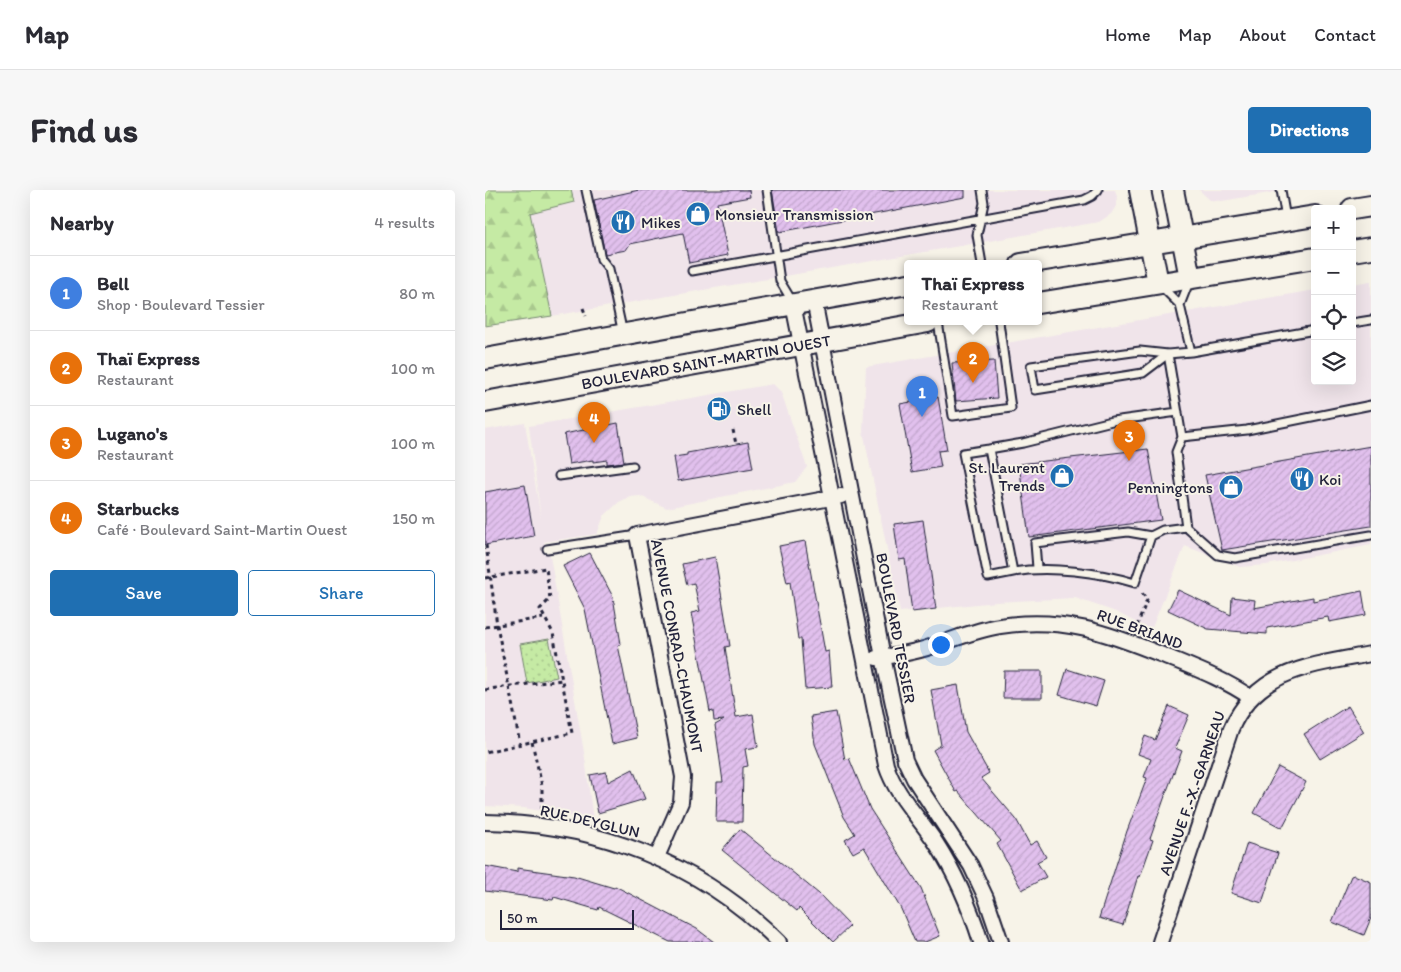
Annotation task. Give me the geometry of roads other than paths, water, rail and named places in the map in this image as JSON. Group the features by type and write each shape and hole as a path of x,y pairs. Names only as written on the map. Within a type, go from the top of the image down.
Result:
{"main road":[{"path":"1140,190 1159,283"},
{"path":"1173,190 1190,278"},
{"path":"1356,208 1371,206"},
{"path":"1042,261 1311,217"},
{"path":"1356,250 1371,248"},
{"path":"1042,302 1311,259"},
{"path":"485,359 904,285"},
{"name":"BOULEVARD SAINT-MARTIN OUEST","path":"485,402 911,325"}],"street":[{"name":"BOULEVARD TESSIER","path":"814,300 902,749 909,769 971,866 986,898 1001,942"},
{"path":"793,304 866,660 883,756 889,775 899,793 936,843 951,868 971,912 981,942"},
{"name":"AVENUE CONRAD-CHAUMONT","path":"657,857 681,802 683,777 637,535 852,495"},
{"name":"RUE BRIAND","path":"866,660 919,650 997,626 1026,623 1069,625 1098,630 1125,640 1221,680 1250,697"},
{"name":"AVENUE F.-X.-GARNEAU","path":"1160,942 1231,729 1241,709 1250,697 1267,684 1289,673 1315,665 1371,654"},
{"name":"RUE DEYGLUN","path":"485,822 534,825 578,832 623,844 657,857 726,897 779,942"}],"lane":[{"path":"585,190 601,259 609,269 623,334"},
{"path":"767,190 780,281 793,304"},
{"path":"981,190 984,203 977,235 981,260"},
{"path":"692,271 1084,200 1098,190"},
{"path":"1281,190 1287,221"},
{"path":"1180,305 1190,278"},
{"path":"1159,283 1180,305 1191,352"},
{"path":"1356,323 1371,320"},
{"path":"938,325 953,416 1011,408 999,325"},
{"path":"1168,354 1143,373 1035,390 1031,366 1140,351 1168,354 1191,352 1311,331"},
{"path":"1168,354 1183,437 1176,452 1186,527 1218,555 1235,558 1371,535"},
{"path":"1183,437 1247,430 1371,405"},
{"path":"1151,536 1135,583 1121,579 1037,568 988,577 963,453 1023,444 1112,422 1178,412"},
{"path":"989,449 1013,572"},
{"path":"559,476 633,466"},
{"path":"1037,568 1035,543 1128,532 1151,536 1163,530 1186,527"},
{"path":"547,549 637,535"}],"place":[{"name":"Monsieur Transmission","path":"698,214"},
{"name":"Mikes","path":"623,222"},
{"name":"Thaï Express","path":"973,383"},
{"name":"Shell","path":"719,409"},
{"name":"Bell","path":"922,417"},
{"name":"Starbucks","path":"594,443"},
{"name":"Lugano's","path":"1129,461"},
{"name":"St. Laurent Trends","path":"1062,476"},
{"name":"Koi","path":"1302,479"},
{"name":"Penningtons","path":"1231,487"}]}
